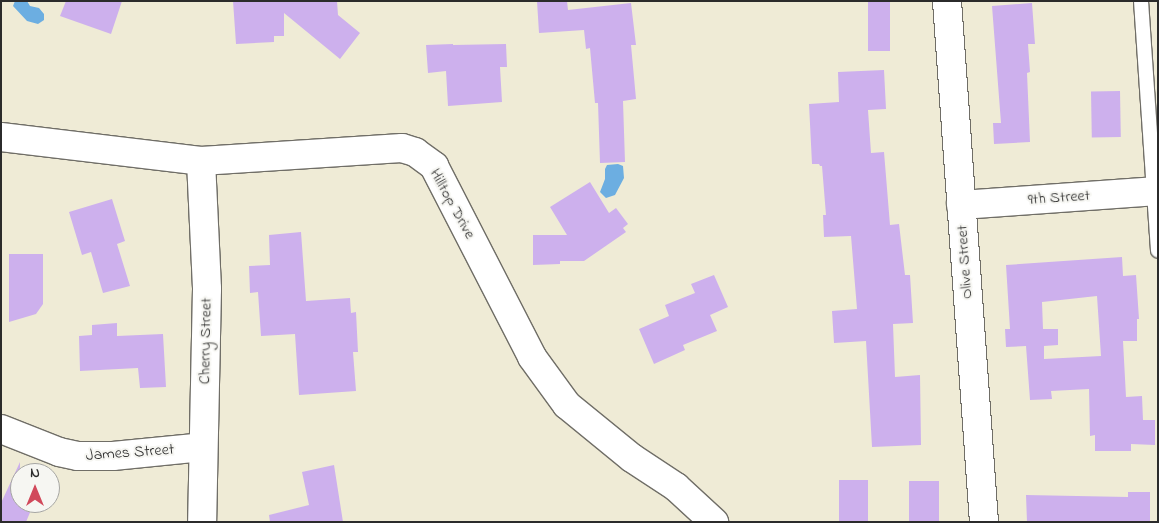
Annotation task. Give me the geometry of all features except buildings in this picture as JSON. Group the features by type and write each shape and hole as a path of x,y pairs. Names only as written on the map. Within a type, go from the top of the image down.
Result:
{"street":[{"name":"Olive Street","path":"947,1 984,522"},
{"name":"Hilltop Drive","path":"1,137 201,161 402,148 415,152 434,166 532,358 567,405 632,458 676,487 714,522"},
{"name":"Cherry Street","path":"201,161 207,289 202,522"},
{"name":"9th Street","path":"961,205 1156,192"},
{"name":"James Street","path":"1,429 59,452 78,456 113,456 203,447"}],"lane":[{"path":"1141,1 1156,192 1158,250"}],"water":[{"path":"15,1 27,1 30,6 39,8 44,14 44,20 38,24 27,21 13,6"},
{"path":"618,164 623,166 624,178 615,195 606,198 600,192 605,179 605,169 607,165"}]}
